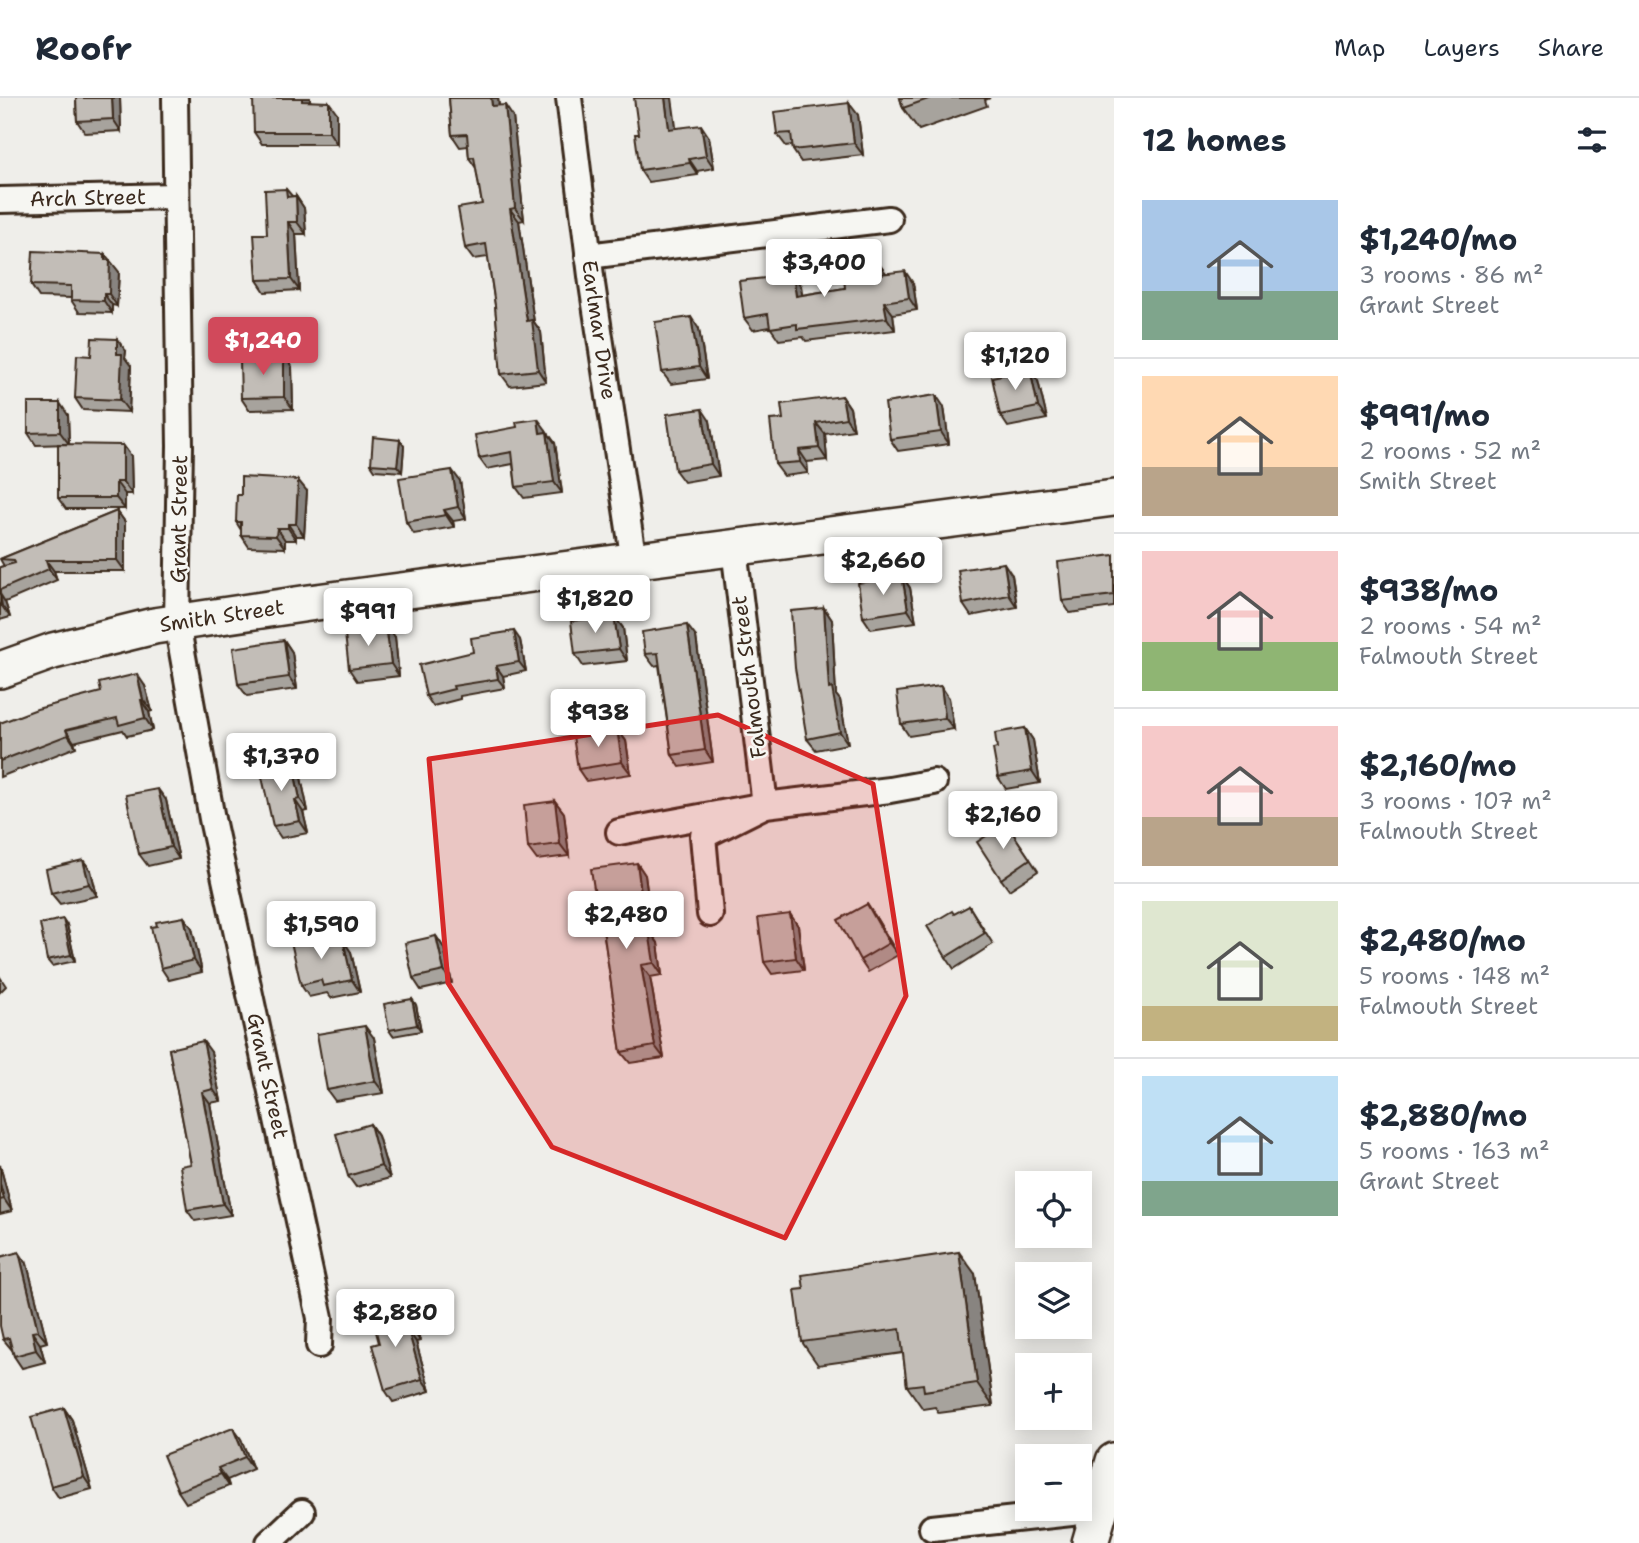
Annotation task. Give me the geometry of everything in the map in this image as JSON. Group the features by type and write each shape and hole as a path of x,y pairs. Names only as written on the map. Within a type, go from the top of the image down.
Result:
{"street":[{"name":"Grant Street","path":"175,98 180,446 177,623 212,819 320,1318 318,1345"},
{"name":"Earlmar Drive","path":"569,98 588,256 634,562"},
{"name":"Arch Street","path":"0,200 176,196"},
{"path":"588,256 889,219"},
{"name":"Smith Street","path":"0,670 53,651 177,623 309,603 1114,498"},
{"name":"Falmouth Street","path":"734,548 765,805"},
{"path":"619,832 765,805 934,782"},
{"path":"710,914 703,836 765,805"},
{"path":"1090,1543 1114,1461"},
{"path":"932,1528 1099,1510"},
{"path":"269,1543 302,1512"}],"highlighted area":[{"path":"718,715 873,784 906,996 785,1238 552,1147 448,983 429,759"}],"building":[{"path":"76,98 112,98 113,119 77,121"},
{"path":"253,98 302,98 302,101 329,102 329,132 254,132"},
{"path":"449,98 491,98 492,106 505,105 515,208 510,209 527,321 532,320 538,370 501,374 486,244 465,248 458,208 482,204 474,157 469,158 467,134 452,135"},
{"path":"634,98 665,98 669,129 701,125 706,156 689,159 690,163 640,170"},
{"path":"900,98 931,98 903,108"},
{"path":"849,103 854,143 793,150 791,133 777,134 774,112"},
{"path":"286,189 287,197 296,196 297,222 288,222 291,279 257,280 254,234 267,234 265,190"},
{"path":"33,251 105,254 105,260 110,260 109,294 104,294 104,301 71,300 71,286 31,285"},
{"path":"879,264 881,274 905,271 909,298 884,302 887,318 797,329 797,324 770,328 768,314 744,318 739,281 793,275 796,296 845,288 843,269"},
{"path":"691,317 699,367 662,372 655,322"},
{"path":"92,338 117,339 117,354 122,354 120,400 75,398 77,355 91,356"},
{"path":"284,355 284,397 241,398 240,361 259,360 259,356"},
{"path":"1030,369 1038,407 1000,415 992,377"},
{"path":"936,395 941,432 890,439 885,403"},
{"path":"842,396 846,418 816,423 819,448 799,450 800,462 775,464 770,420 783,419 781,404"},
{"path":"28,403 60,403 60,432 28,433"},
{"path":"702,409 711,464 675,470 667,414"},
{"path":"538,419 540,433 547,432 554,482 516,487 512,452 479,458 475,435 517,427 516,422"},
{"path":"373,437 400,440 397,466 371,464"},
{"path":"58,444 123,445 123,482 116,482 116,498 58,498"},
{"path":"452,470 458,507 444,510 446,515 406,522 399,478"},
{"path":"241,477 298,480 296,524 288,524 288,528 277,528 276,536 241,535 241,522 236,522"},
{"path":"117,511 117,560 46,560 49,569 0,590 0,567 15,563 14,560 0,559"},
{"path":"1114,555 1114,595 1062,601 1058,562"},
{"path":"1004,563 1009,595 963,604 958,570"},
{"path":"902,576 908,610 863,617 858,583"},
{"path":"824,608 829,689 832,688 840,732 807,739 795,668 791,611"},
{"path":"614,616 619,649 575,654 571,621"},
{"path":"386,625 391,664 349,669 345,634 359,633 358,628"},
{"path":"687,625 705,750 672,755 658,653 645,654 642,632"},
{"path":"514,631 519,662 496,666 498,679 453,686 454,689 426,696 419,665 473,652 471,638"},
{"path":"284,640 289,677 238,684 233,648"},
{"path":"137,674 145,718 119,725 117,718 66,730 68,735 0,761 0,723 37,709 101,692 99,683"},
{"path":"941,686 945,718 901,724 897,692"},
{"path":"1025,728 1032,771 998,777 993,749 997,748 995,733"},
{"path":"617,729 622,762 578,769 573,736"},
{"path":"292,761 300,799 295,800 300,821 273,826 260,768"},
{"path":"158,789 171,847 139,854 126,795"},
{"path":"555,801 560,844 528,848 524,805"},
{"path":"1006,823 1030,859 1001,879 977,842"},
{"path":"83,860 89,884 51,893 46,869"},
{"path":"637,863 646,931 649,931 654,963 641,965 655,1046 621,1052 599,902 596,902 591,869"},
{"path":"867,904 889,943 860,960 838,920"},
{"path":"969,906 985,933 946,957 927,926 952,911 954,914"},
{"path":"790,914 796,958 764,962 758,918"},
{"path":"184,917 194,960 161,968 151,927 157,926 156,922"},
{"path":"63,919 71,955 47,960 40,924"},
{"path":"327,935 328,943 343,940 352,980 323,986 321,980 301,985 291,942"},
{"path":"436,936 444,971 413,978 405,943"},
{"path":"412,999 417,1025 389,1030 384,1004"},
{"path":"365,1026 375,1081 327,1090 317,1034"},
{"path":"203,1041 213,1089 202,1092 223,1204 187,1210 180,1166 191,1164 169,1049"},
{"path":"370,1124 381,1166 348,1176 336,1134"},
{"path":"0,1184 4,1199 0,1200"},
{"path":"19,1252 38,1331 32,1332 36,1350 14,1356 9,1338 3,1339 0,1326 0,1257"},
{"path":"959,1252 977,1383 924,1391 923,1384 907,1386 900,1329 802,1342 795,1290 804,1289 802,1275"},
{"path":"406,1307 412,1329 408,1330 422,1379 385,1390 372,1345 379,1343 372,1316"},
{"path":"64,1408 84,1477 51,1486 31,1417"},
{"path":"233,1428 245,1457 218,1468 221,1474 178,1491 163,1455"}]}
